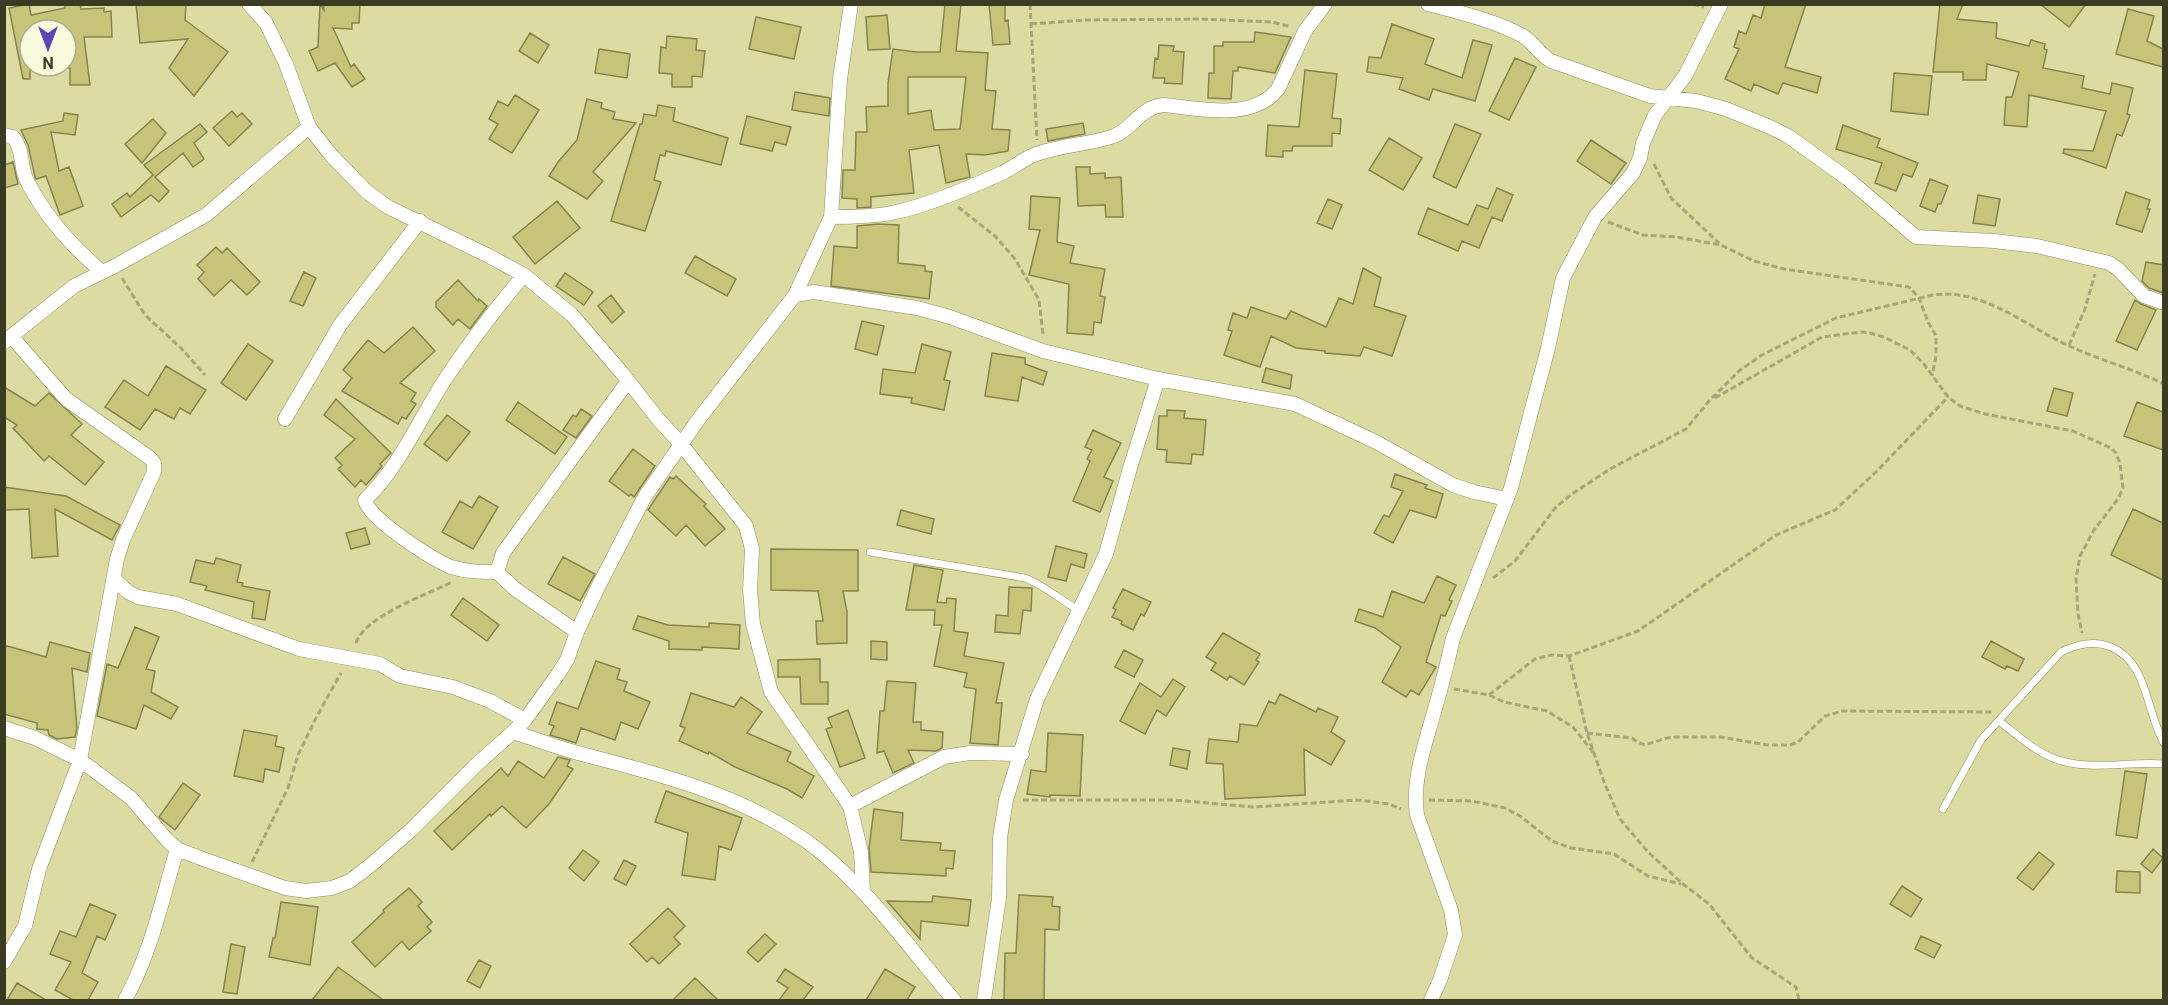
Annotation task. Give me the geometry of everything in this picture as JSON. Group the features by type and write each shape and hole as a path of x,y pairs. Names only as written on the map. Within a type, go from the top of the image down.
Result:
{"street":[{"path":"249,4 266,23 286,64 309,128 331,155 367,192 388,207 524,275 572,315 681,444 746,526 752,549 750,590 753,624 771,692 850,806 861,852 863,892"},
{"path":"4,728 35,738 80,760 130,798 177,849 285,888 306,891 332,888 350,881 411,830 525,720 567,660 577,632 644,498 753,346 795,295 831,217 840,79 851,4"},
{"path":"831,217 891,213 944,196 1001,173 1038,153 1105,139 1118,134 1142,113 1155,106 1223,110 1259,104 1272,96 1278,88 1305,31 1324,4"},
{"path":"1428,4 1493,22 1527,39 1541,55 1551,61 1650,96 1696,101 1726,109 1788,136 1848,179 1916,237 2037,246 2098,261 2115,266 2144,296 2163,303"},
{"path":"1431,1000 1453,943 1454,926 1451,910 1417,815 1414,800 1418,771 1442,687 1453,638 1507,499 1548,348 1563,278 1596,217 1633,172 1655,116 1685,76 1721,4"},
{"path":"4,962 25,926 39,869 80,760 120,550 154,472 154,463 150,458 66,399 8,339 74,286 206,216 309,128"},
{"path":"4,135 13,136 19,145 26,179 48,218 75,249 108,269"},
{"path":"285,419 340,325 420,221"},
{"path":"524,275 489,318 445,379 399,459 365,500 370,511 408,542 450,566 472,573 497,572 515,589 577,632"},
{"path":"795,295 821,293 924,310 1043,351 1158,379 1295,404 1376,442 1454,484 1474,492 1507,499"},
{"path":"984,1000 999,898 1000,838 1006,800 1037,699 1106,554 1158,379"},
{"path":"497,572 502,553 628,381"},
{"path":"114,579 128,592 138,597 185,606 299,649 380,664 406,677 472,693 525,720"},
{"path":"513,732 686,783 747,809 789,831 817,850 863,892 954,1000"},
{"path":"850,806 944,757 970,753 1022,754"},
{"path":"125,1000 138,977 146,956 177,849"}],"lane":[{"path":"870,552 1025,578 1078,610"},
{"path":"1943,809 1981,740 2061,652 2085,644 2101,643 2123,652 2131,660 2138,673 2163,743"},
{"path":"1999,722 2042,752 2066,762 2163,764"}],"path":[{"path":"1030,4 1038,153"},
{"path":"1031,24 1085,20 1202,19 1272,22 1305,31"},
{"path":"1643,143 1671,198 1720,245"},
{"path":"944,196 995,236 1015,259 1039,300 1043,351"},
{"path":"1596,217 1643,235 1677,237 1720,245 1754,261 1784,269 1909,287 1919,298 1936,336 1936,356 1932,376"},
{"path":"2069,345 2085,309 2098,261"},
{"path":"108,269 145,315 205,375"},
{"path":"1468,598 1515,561 1556,507 1564,500 1610,469 1686,429 1709,401 1740,370 1762,355 1836,318 1947,293 1985,302 2015,315 2069,345 2163,384"},
{"path":"1709,401 1813,341 1833,335 1861,332 1884,337 1910,350 1948,397 1960,406 1985,414 2073,431 2111,448 2116,453 2120,464 2123,488 2118,499 2094,530 2080,556 2076,579 2078,614 2085,644"},
{"path":"1489,694 1535,659 1552,655 1569,656 1638,631 1767,540 1834,510 1877,471 1948,397"},
{"path":"246,875 288,788 298,755 317,716 356,659 356,642 359,634 398,608 472,573"},
{"path":"1569,656 1587,733 1620,819 1648,852 1714,910 1752,958 1793,984 1798,990 1799,1000"},
{"path":"1442,687 1489,694 1504,702 1547,711 1568,722 1594,754"},
{"path":"1587,733 1632,738 1645,745 1667,738 1687,737 1720,737 1767,745 1790,745 1798,742 1825,716 1842,711 2008,712"},
{"path":"1006,800 1173,800 1253,807 1358,800 1389,804 1417,815"},
{"path":"1414,800 1472,801 1494,804 1520,816 1552,841 1571,848 1618,856 1648,876 1683,884"}],"building":[{"path":"29,4 31,15 65,8 65,4 80,4 81,9 104,8 104,12 111,11 112,37 84,37 90,85 70,85 70,78 78,78 78,18 18,18 18,54 9,8"},
{"path":"136,4 186,4 185,20 228,52 194,96 169,68 188,39 140,43"},
{"path":"320,4 324,10 324,4 360,4 359,23 352,23 352,29 333,28 351,67 354,64 365,79 352,87 335,63 318,71 309,51 318,47"},
{"path":"945,4 961,4 956,51 988,53 985,90 996,91 992,129 1010,130 1008,151 985,155 966,154 970,177 946,183 939,145 909,150 914,193 871,197 871,207 857,208 857,199 842,198 843,170 855,170 856,132 867,132 866,107 888,106 888,83 893,49 940,52","holes":["908,77 966,77 960,129 934,130 931,110 908,114"]},
{"path":"989,4 1005,4 1005,21 1008,20 1010,44 993,45"},
{"path":"1765,4 1806,4 1785,67 1821,77 1817,93 1783,83 1778,94 1754,84 1751,91 1725,79 1739,49 1734,47 1739,31 1746,34 1753,15 1761,18"},
{"path":"1940,4 1963,4 1957,19 1997,23 1996,38 2029,46 2031,40 2045,44 2044,49 2047,50 2043,68 2084,76 2082,88 2110,94 2112,83 2133,88 2127,114 2130,115 2122,136 2117,134 2106,168 2063,153 2064,149 2093,151 2106,111 2029,95 2027,127 2004,125 2006,97 2012,97 2019,72 1987,64 1986,80 1963,80 1963,72 1933,72"},
{"path":"2040,4 2086,4 2069,27"},
{"path":"2128,9 2154,16 2147,41 2163,49 2163,67 2116,54"},
{"path":"887,15 890,49 868,50 866,17"},
{"path":"756,17 801,27 794,59 749,49"},
{"path":"1392,24 1434,39 1425,64 1462,78 1473,40 1492,45 1475,101 1433,89 1429,100 1399,89 1403,78 1367,72 1369,57 1381,58"},
{"path":"1255,32 1291,37 1275,73 1238,67 1238,71 1233,71 1231,99 1208,98 1209,73 1214,73 1214,46 1223,46 1223,42 1254,42"},
{"path":"530,33 549,45 538,63 519,51"},
{"path":"667,36 697,39 696,50 705,51 702,77 692,76 692,87 672,87 672,74 659,73 661,47 666,48"},
{"path":"1159,45 1174,46 1173,51 1184,52 1182,84 1164,83 1165,78 1153,78"},
{"path":"599,49 630,54 627,78 595,73"},
{"path":"1515,58 1536,67 1509,120 1489,111"},
{"path":"1305,70 1337,74 1332,118 1341,119 1340,134 1332,133 1332,146 1293,146 1292,151 1283,151 1283,157 1266,156 1268,125 1299,127"},
{"path":"1894,73 1932,76 1928,115 1891,111"},
{"path":"795,92 830,98 829,116 792,110"},
{"path":"515,95 539,110 512,153 489,139 498,124 489,119 498,101 508,106"},
{"path":"587,99 602,103 601,108 615,112 613,119 636,123 593,172 603,181 587,199 549,176 577,140"},
{"path":"658,105 675,108 673,121 728,138 721,165 666,151 665,156 660,155 654,180 661,182 645,231 611,221 644,114 656,116"},
{"path":"232,111 237,117 242,113 252,124 229,146 213,128"},
{"path":"64,113 78,115 75,135 51,132 59,171 69,167 83,206 60,215 46,176 36,179 35,177 28,145 21,130 63,121"},
{"path":"747,116 791,127 786,145 775,142 772,151 740,144"},
{"path":"153,119 166,133 142,163 125,144"},
{"path":"1083,123 1085,134 1048,141 1046,129"},
{"path":"200,124 207,132 194,143 204,159 193,167 183,153 155,177 169,191 159,202 151,195 121,217 112,204 127,193 130,197 153,175 144,165"},
{"path":"1455,124 1481,134 1456,188 1433,177"},
{"path":"1843,125 1880,139 1877,147 1918,163 1912,177 1903,174 1896,191 1875,183 1882,163 1836,149"},
{"path":"1389,138 1422,158 1403,190 1369,170"},
{"path":"1591,140 1626,163 1611,184 1577,161"},
{"path":"13,162 18,184 4,188 4,165"},
{"path":"1076,167 1090,167 1090,174 1105,173 1105,178 1121,177 1123,217 1106,217 1105,205 1078,206"},
{"path":"1930,179 1948,186 1935,212 1920,206"},
{"path":"1497,188 1513,195 1502,221 1492,217 1479,248 1462,241 1458,251 1418,234 1428,208 1468,225 1477,205 1488,209"},
{"path":"2126,192 2150,200 2147,209 2150,209 2142,232 2116,224"},
{"path":"1978,195 2000,199 1995,226 1973,223"},
{"path":"1031,196 1060,198 1057,242 1074,246 1070,263 1105,269 1100,296 1105,297 1101,323 1094,322 1093,335 1067,333 1069,284 1029,275 1040,230 1029,229"},
{"path":"1328,199 1342,205 1332,229 1317,223"},
{"path":"557,201 580,228 535,264 513,237"},
{"path":"899,225 898,263 925,266 925,271 932,272 929,299 831,286 834,246 857,248 857,226"},
{"path":"216,247 222,253 227,248 260,282 247,295 231,280 214,296 198,279 204,272 197,265"},
{"path":"695,256 736,279 727,296 685,273"},
{"path":"2146,262 2163,265 2163,293 2149,288 2142,281"},
{"path":"1363,268 1381,278 1374,306 1406,316 1392,356 1364,347 1360,356 1325,353 1325,351 1296,348 1271,336 1260,367 1224,355 1232,331 1228,330 1233,313 1247,318 1251,307 1286,319 1291,311 1326,327 1339,298 1353,304"},
{"path":"304,272 316,278 303,306 290,301"},
{"path":"565,273 593,292 584,305 556,286"},
{"path":"458,280 478,301 479,299 487,306 470,329 458,319 453,325 436,307 436,302"},
{"path":"611,295 624,312 612,323 598,306"},
{"path":"2135,300 2156,310 2137,350 2116,341"},
{"path":"862,321 884,326 877,355 855,349"},
{"path":"413,327 435,351 400,383 416,393 411,401 416,404 406,419 402,417 398,424 342,391 352,378 343,370 368,340 384,353"},
{"path":"248,344 273,361 246,400 221,383"},
{"path":"922,344 951,352 944,380 950,381 944,410 911,403 912,398 880,394 883,369 915,373"},
{"path":"992,353 1025,358 1025,364 1047,372 1043,385 1022,377 1018,401 985,396"},
{"path":"166,366 206,390 190,414 180,408 174,419 155,409 140,430 105,407 124,380 148,396"},
{"path":"1266,368 1292,375 1290,389 1262,382"},
{"path":"4,387 35,406 49,393 82,424 71,435 104,462 85,485 49,456 44,461 13,428 17,425 4,417"},
{"path":"2054,388 2073,393 2067,416 2047,411"},
{"path":"336,399 391,453 380,464 382,466 366,485 361,480 355,487 338,469 342,465 335,458 355,439 324,415"},
{"path":"518,402 567,437 555,454 506,420"},
{"path":"2137,402 2163,412 2163,450 2124,436"},
{"path":"581,409 592,416 576,438 563,430 573,415 576,417"},
{"path":"1167,410 1185,411 1184,418 1206,420 1203,455 1192,454 1191,464 1166,462 1167,450 1157,449 1159,416 1167,416"},
{"path":"447,415 470,432 447,461 424,444"},
{"path":"1093,430 1121,443 1104,477 1113,481 1100,512 1073,501 1090,461 1087,459 1092,450 1085,447"},
{"path":"633,449 655,466 634,497 631,494 629,496 609,481"},
{"path":"1395,474 1427,485 1425,488 1443,494 1436,518 1410,510 1393,543 1374,533 1384,515 1389,517 1403,491 1391,487"},
{"path":"676,476 706,504 704,506 725,529 705,546 686,525 676,536 648,510 670,477 673,479"},
{"path":"4,487 66,496 120,525 112,540 55,509 58,556 32,558 29,509 4,510"},
{"path":"479,496 498,507 473,549 442,532 460,501 472,508"},
{"path":"2133,509 2163,523 2163,580 2111,555"},
{"path":"901,510 934,519 931,534 897,525"},
{"path":"365,528 370,544 351,549 346,533"},
{"path":"1056,546 1087,554 1084,568 1071,564 1066,581 1048,577"},
{"path":"771,549 858,550 858,591 843,591 847,612 847,643 817,644 816,621 823,621 818,591 771,590"},
{"path":"563,557 595,574 580,601 548,584"},
{"path":"216,558 241,565 237,582 243,583 242,586 270,591 265,620 252,618 254,602 205,590 207,586 190,582 196,560 214,564"},
{"path":"914,565 943,570 937,602 946,603 947,598 956,599 954,631 968,633 964,656 1004,663 996,703 1002,703 998,745 970,743 976,689 964,687 967,673 934,666 942,625 934,625 935,610 906,610"},
{"path":"1437,576 1456,585 1445,616 1441,615 1426,662 1436,667 1419,695 1411,690 1406,697 1382,682 1401,647 1375,628 1355,621 1359,609 1383,617 1392,591 1424,603"},
{"path":"1009,587 1032,588 1031,611 1023,610 1020,634 995,632 996,615 1008,616"},
{"path":"1123,589 1151,602 1144,616 1141,614 1133,630 1121,624 1122,621 1112,617 1116,610 1113,608"},
{"path":"463,598 499,625 487,641 451,615"},
{"path":"638,616 668,625 709,627 709,623 740,625 739,649 702,647 702,650 669,649 669,641 633,629"},
{"path":"135,627 159,637 146,669 155,671 151,692 178,707 171,719 144,705 136,729 97,716 107,664 118,668"},
{"path":"1223,633 1260,654 1256,660 1259,662 1244,685 1230,676 1227,680 1211,670 1216,663 1206,657"},
{"path":"871,641 887,642 887,660 871,659"},
{"path":"1991,641 2024,659 2018,671 2007,666 2005,669 1982,657"},
{"path":"50,642 90,653 87,672 72,668 77,728 75,737 57,739 49,735 48,730 37,729 37,723 4,714 4,645 46,657"},
{"path":"1124,650 1143,660 1134,677 1115,667"},
{"path":"820,659 820,682 828,682 828,704 801,704 800,677 778,677 778,660"},
{"path":"596,661 620,669 617,679 627,682 624,691 650,702 638,729 621,722 615,740 581,728 576,743 550,735 554,726 549,724 557,702 578,709"},
{"path":"1173,679 1185,687 1166,716 1157,710 1145,734 1120,721 1140,683 1161,697"},
{"path":"887,681 916,683 913,722 921,722 921,730 943,732 942,748 936,751 908,750 914,763 893,773 884,751 877,753 880,711 884,711"},
{"path":"691,693 734,707 741,697 762,712 747,733 791,752 787,761 814,776 802,798 787,789 735,767 709,752 708,754 679,741 685,728 680,726"},
{"path":"1280,694 1316,712 1318,708 1338,717 1331,732 1345,741 1331,765 1304,749 1305,795 1225,799 1223,764 1206,763 1209,739 1238,742 1240,724 1257,726 1269,701 1275,704"},
{"path":"848,710 865,758 840,767 826,729 832,727 828,718"},
{"path":"244,730 277,736 275,746 284,748 279,772 265,769 263,782 234,776"},
{"path":"1048,733 1083,735 1080,796 1050,795 1050,797 1027,794 1031,770 1046,772"},
{"path":"1173,748 1190,751 1187,769 1170,765"},
{"path":"558,757 570,760 567,766 573,769 549,804 526,828 502,806 491,816 490,814 452,850 434,831 501,768 508,776 518,761 544,778"},
{"path":"2125,771 2147,774 2137,838 2116,835"},
{"path":"183,783 200,795 175,830 159,817"},
{"path":"666,791 742,818 731,850 719,846 715,880 682,875 688,833 655,822"},
{"path":"874,809 903,813 901,840 941,843 940,850 955,851 953,869 946,868 946,876 871,872 869,848"},
{"path":"2153,849 2163,858 2152,873 2141,864"},
{"path":"583,850 599,862 584,881 569,868"},
{"path":"2039,852 2054,864 2033,890 2017,878"},
{"path":"624,860 636,866 626,885 614,879"},
{"path":"2117,871 2140,872 2140,893 2116,892"},
{"path":"1902,886 1922,899 1911,917 1890,904"},
{"path":"409,888 422,902 418,906 432,922 427,927 431,931 409,950 402,941 375,967 352,942 384,912 383,910"},
{"path":"1019,895 1053,897 1052,906 1060,907 1059,930 1045,929 1044,1000 1004,1000 1005,953 1016,953"},
{"path":"933,896 971,900 968,926 921,921 920,939 887,901 932,902"},
{"path":"281,902 318,907 310,965 269,957 273,938 275,938"},
{"path":"90,904 116,915 105,940 97,936 82,973 98,982 88,1000 73,1000 55,990 71,962 50,954 60,931 76,937"},
{"path":"668,908 685,926 674,937 680,944 659,964 652,957 647,962 630,944"},
{"path":"765,934 776,944 758,962 747,952"},
{"path":"1921,936 1941,945 1934,958 1915,949"},
{"path":"231,944 245,947 237,994 223,992"},
{"path":"479,960 491,966 480,988 467,981"},
{"path":"338,967 383,1000 312,1000"},
{"path":"785,969 813,987 803,1000 779,1000 788,988 777,981"},
{"path":"885,969 915,987 907,1000 866,1000"},
{"path":"695,978 718,1000 673,1000"},
{"path":"17,983 46,1000 7,1000"}]}
